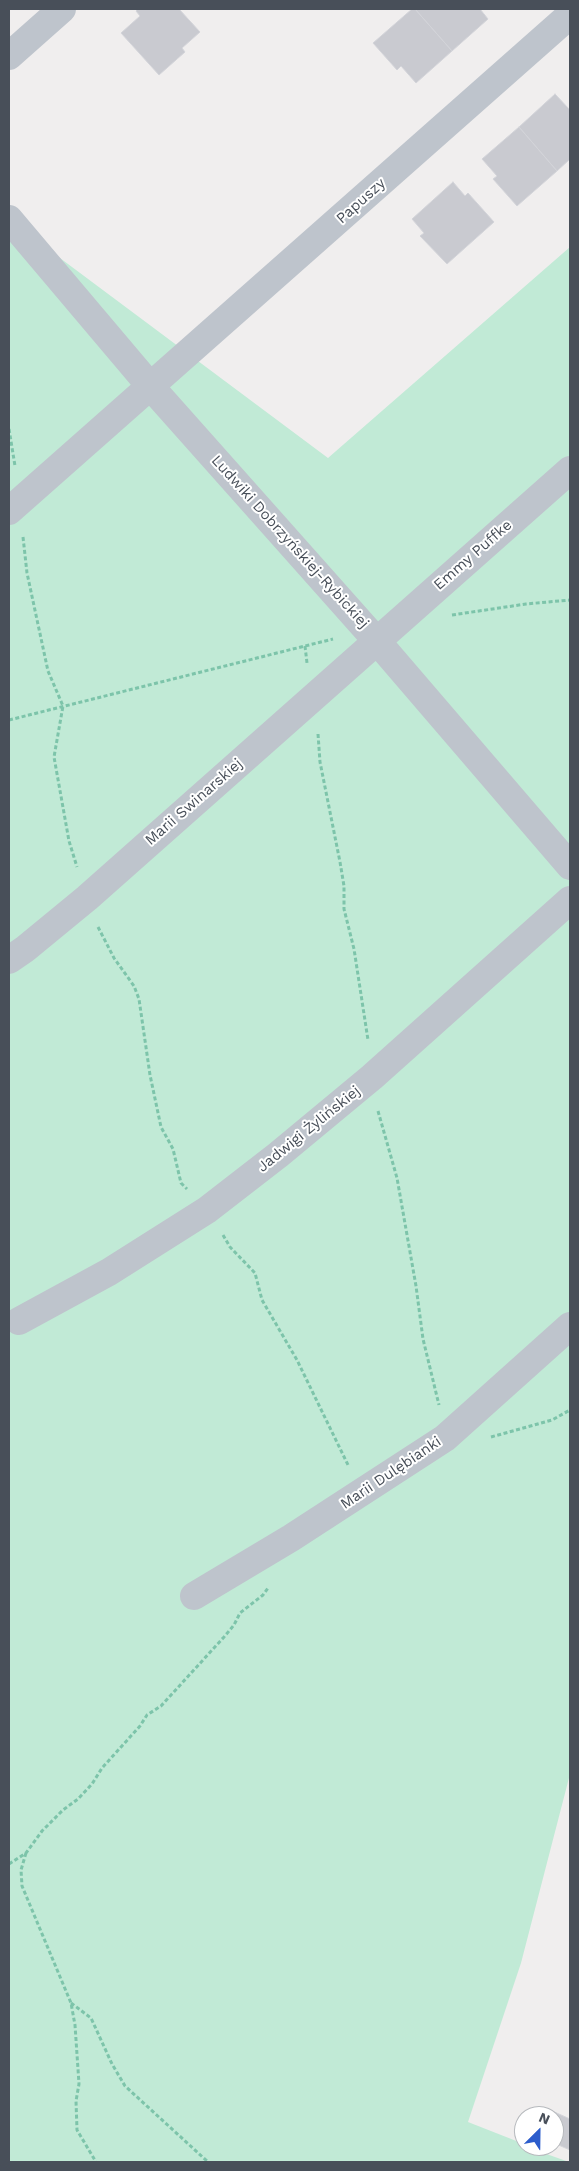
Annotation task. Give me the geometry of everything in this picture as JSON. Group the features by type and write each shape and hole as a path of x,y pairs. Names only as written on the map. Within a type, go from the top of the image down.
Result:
{"street":[{"path":"9,56 62,9"},
{"name":"Papuszy","path":"14,507 570,15"},
{"name":"Ludwiki Dobrzyńskiej-Rybickiej","path":"9,219 151,387 376,640 570,866"},
{"name":"Emmy Puffke","path":"376,640 570,470"},
{"name":"Marii Swinarskiej","path":"9,960 87,898 376,640"},
{"name":"Jadwigi Żylińskiej","path":"19,1321 109,1272 207,1210 278,1155 372,1077 570,900"},
{"name":"Marii Dulębianki","path":"194,1596 291,1538 444,1438 570,1326"}],"path":[{"path":"9,429 14,507 48,671 62,706 54,757 69,841 94,920 114,958 134,986 139,999 150,1075 161,1127 173,1149 181,1183 207,1210 230,1247 255,1273 262,1300 297,1360 362,1493"},
{"path":"444,616 526,604 570,600"},
{"path":"9,720 315,643 344,637 376,640"},
{"path":"486,1439 552,1420 570,1410"},
{"path":"96,2162 77,2130 76,2102 79,2084 75,2025 70,2003 22,1886 21,1870 26,1853 42,1831 92,1784 102,1768 148,1715 161,1706 234,1625 240,1612 263,1595 273,1580"},
{"path":"9,1864 26,1853"},
{"path":"70,2003 91,2018 112,2064 125,2086 208,2162"}],"green space":[{"path":"9,220 328,458 570,247 570,1774 521,1963 468,2122 514,2140 514,2156 552,2156 569,2162 9,2162"}],"building":[{"path":"138,9 179,9 200,32 182,48 185,52 159,75 121,33 140,16 136,11"},
{"path":"412,9 415,9 452,51 416,83 401,66 397,70 373,43"},
{"path":"415,9 480,9 488,19 452,51"},
{"path":"555,94 570,110 570,159 557,171 519,127"},
{"path":"519,127 557,171 517,206 493,179 497,176 482,159"},
{"path":"453,182 465,196 468,193 494,222 447,264 420,236 424,233 412,219"},
{"path":"564,2116 570,2119 570,2150 564,2147"}]}
